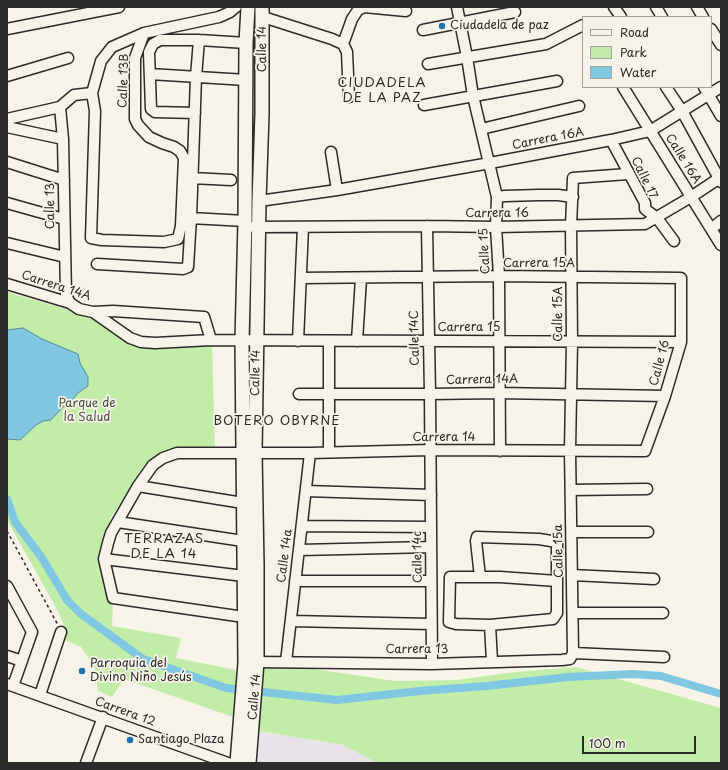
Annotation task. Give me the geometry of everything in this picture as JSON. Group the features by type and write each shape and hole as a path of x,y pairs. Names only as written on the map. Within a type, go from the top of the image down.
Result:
{"main road":[{"name":"Calle 14","path":"237,763 249,690 258,662 258,565 242,341 245,224 246,43 248,7"},
{"name":"Calle 14","path":"249,763 249,690 245,663 243,503 249,452 257,340 262,114 262,12"}],"street":[{"path":"7,30 119,7"},
{"path":"7,119 60,107 74,95 92,93 101,61 112,46 144,33 219,17 230,12 236,7"},
{"name":"Calle 15","path":"457,7 473,96 497,197 496,227 500,276 500,451"},
{"path":"614,7 620,16"},
{"path":"656,7 661,16"},
{"path":"697,7 702,16"},
{"path":"343,44 352,19 358,10 364,8 406,11"},
{"path":"262,12 343,44 347,52 349,97"},
{"path":"423,30 515,12"},
{"path":"428,64 546,44 582,26"},
{"path":"712,31 721,45"},
{"name":"Calle 13B","path":"92,93 95,111 91,238 102,240 164,242 178,239 181,226 184,158 180,151 174,147 149,137 138,125 135,119 135,58 144,33"},
{"path":"195,113 155,112 151,109 149,52 153,44 160,40 199,40 246,43"},
{"path":"97,264 183,269 188,267 196,77 199,40"},
{"path":"7,76 68,58"},
{"path":"150,74 246,80"},
{"path":"424,105 557,80"},
{"path":"650,131 682,110 706,91 721,87"},
{"name":"Calle 16A","path":"624,88 721,245"},
{"path":"667,88 682,110 720,179"},
{"path":"706,91 721,116"},
{"path":"481,129 579,106"},
{"name":"Calle 13","path":"60,107 63,139 66,295 70,303"},
{"path":"7,127 63,139"},
{"name":"Carrera 16A","path":"259,201 337,190 490,163 650,131"},
{"name":"Calle 17","path":"611,140 644,203 645,209 657,218 674,241"},
{"path":"331,152 337,190"},
{"path":"7,162 64,180"},
{"name":"Calle 15A","path":"570,450 572,394 571,226 573,178 628,174"},
{"path":"192,178 231,180"},
{"name":"Carrera 16","path":"191,218 259,227 496,227 645,224 720,179"},
{"path":"497,197 546,195 573,198"},
{"path":"7,203 64,219"},
{"path":"711,229 721,221"},
{"name":"Calle 14C","path":"427,226 430,450"},
{"path":"298,341 303,227"},
{"path":"7,243 65,257"},
{"name":"Carrera 15A","path":"301,278 500,276 681,278"},
{"path":"357,341 361,278"},
{"name":"Calle 16","path":"645,451 665,396 680,342 681,278"},
{"name":"Carrera 14A","path":"7,284 70,303 79,309 93,312 130,338 141,342 155,343 211,340 257,340"},
{"path":"93,312 113,311 204,317 211,340"},
{"path":"109,323 113,311"},
{"name":"Carrera 15","path":"257,340 680,342"},
{"path":"329,341 329,452"},
{"name":"Carrera 14A","path":"299,394 430,394 500,392 665,396"},
{"name":"Carrera 14","path":"104,559 108,543 138,486 153,465 164,458 178,453 430,450 645,451"},
{"name":"Calle 14c","path":"430,450 432,664"},
{"name":"Calle 15a","path":"570,450 573,653"},
{"name":"Calle 14a","path":"286,662 310,452"},
{"path":"138,486 243,503"},
{"path":"571,490 647,489"},
{"path":"306,491 431,495"},
{"path":"118,522 243,541"},
{"path":"302,526 430,527"},
{"path":"572,532 648,532"},
{"path":"480,577 476,541 477,537 539,539 557,542 557,581 557,613 552,619 490,625 456,624 449,622 450,577 557,581"},
{"path":"299,550 431,547"},
{"path":"244,576 104,559 113,598 244,617"},
{"path":"572,575 654,579"},
{"path":"295,581 431,581"},
{"path":"7,586 32,632 22,661 10,685"},
{"path":"573,613 663,613"},
{"path":"291,621 431,624"},
{"path":"490,625 492,662"},
{"path":"40,695 61,632"},
{"path":"573,653 664,657"},
{"name":"Carrera 13","path":"258,662 432,664 562,660 570,659 573,653"},
{"path":"7,656 22,661"},
{"name":"Carrera 12","path":"10,685 104,717 228,763"},
{"path":"86,763 104,717"}],"path":[{"path":"7,531 61,632"}],"shaded area":[{"path":"252,730 343,745 377,763 249,763"}],"green space":[{"name":"Parque de la Salud","path":"7,292 93,317 132,344 176,348 212,346 215,449 173,449 144,466 111,517 101,559 113,601 112,626 181,638 176,658 236,670 236,718 124,679 112,697 98,691 95,668 81,647 62,639 65,629 59,613 7,520"},
{"path":"257,662 395,681 457,680 516,672 576,667 721,708 721,763 377,763 343,745 252,730"}],"water":[{"path":"23,328 42,339 78,354 80,363 88,377 88,386 78,393 70,403 66,404 51,420 43,421 36,425 20,440 7,439 7,330"}],"waterway":[{"path":"7,499 15,522 42,558 67,600 81,614 143,659 226,688 337,700 569,677 633,674 661,676 721,694"}],"place":[{"name":"Ciudadela de paz","path":"442,26"},
{"name":"Parroquia del Divino Niño Jesús","path":"82,671"},
{"name":"Santiago Plaza","path":"130,740"}],"district":[{"name":"CIUDADELA DE LA PAZ","path":"382,90"},
{"name":"BOTERO OBYRNE","path":"277,421"},
{"name":"TERRAZAS DE LA 14","path":"164,546"}]}
